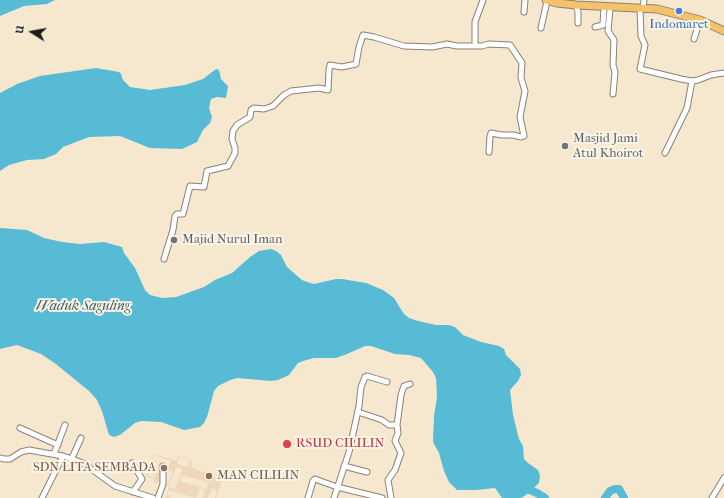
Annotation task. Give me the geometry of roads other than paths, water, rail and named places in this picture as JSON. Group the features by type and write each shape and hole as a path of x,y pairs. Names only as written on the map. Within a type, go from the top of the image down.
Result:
{"main road":[{"path":"546,0 576,6 642,8 664,11 700,20 724,31"}],"street":[{"path":"475,46 475,22 483,0"},
{"path":"524,12 525,0"},
{"path":"541,28 546,0"},
{"path":"644,0 642,8 641,36 645,45 640,69 692,81 711,75 724,73"},
{"path":"576,6 578,12 578,23"},
{"path":"595,26 603,25 607,8"},
{"path":"607,8 608,31 614,40 615,72 613,94"},
{"path":"694,39 700,20"},
{"path":"164,259 173,230 175,216 177,214 183,214 190,186 204,187 207,171 228,166 235,153 232,139 233,131 237,125 250,117 251,110 254,108 264,109 273,106 284,95 291,91 319,88 328,90 330,65 342,67 356,64 363,35 374,36 407,47 432,47 447,44 457,46 482,46 489,44 510,45 522,63 521,78 524,91 520,117 524,136 521,137 491,133 489,152"},
{"path":"608,56 614,56"},
{"path":"665,153 687,108 692,81"},
{"path":"334,498 349,452 365,377 367,376 387,382"},
{"path":"392,498 388,480 395,470 401,454 395,441 398,433 397,425 401,395 403,387 410,384"},
{"path":"358,412 382,420 389,425 397,425"},
{"path":"54,454 65,424"},
{"path":"20,428 58,445"},
{"path":"72,458 81,438"},
{"path":"0,458 10,459 21,452 29,450 72,458 88,466 115,486 153,498"},
{"path":"42,498 63,456"},
{"path":"132,463 142,479 133,492"},
{"path":"158,498 163,484 163,466"},
{"path":"344,466 367,472"},
{"path":"712,498 724,478"},
{"path":"308,498 314,479 338,487 382,498"}],"water":[{"path":"0,0 55,0 47,4 24,6 0,16"},
{"path":"96,68 119,72 123,80 130,87 150,90 185,85 203,79 216,69 219,70 221,79 228,86 226,98 217,97 211,99 209,108 212,117 210,123 203,130 197,142 182,149 150,148 120,136 89,137 63,147 56,154 44,159 27,160 9,165 0,171 0,93 17,84 40,76"},
{"name":"Waduk Saguling","path":"0,228 27,230 44,238 62,242 80,244 104,242 122,247 124,253 135,268 145,290 150,295 162,298 176,297 204,287 215,280 232,273 259,251 271,249 281,255 287,267 302,280 307,282 314,284 342,279 366,283 383,290 394,298 404,314 409,318 436,325 449,325 455,327 463,335 481,342 499,346 504,349 506,355 520,369 521,375 510,390 513,415 519,439 523,446 524,459 538,470 540,476 539,483 521,498 502,498 495,488 457,490 449,482 439,453 433,442 434,416 437,397 436,378 433,372 421,358 395,354 371,346 365,346 336,358 314,358 303,361 298,363 289,375 278,380 271,381 237,378 230,380 218,386 214,391 207,417 200,427 184,430 161,422 141,421 135,423 120,435 114,437 109,435 97,400 89,391 56,364 41,354 17,345 0,349"}],"waterway":[{"path":"522,485 545,498"},
{"path":"605,498 610,491 615,489 619,489 624,498"}],"place":[{"name":"Indomaret","path":"679,11"},
{"name":"Masjid Jami Atul Khoirot","path":"565,146"},
{"name":"Majid Nurul Iman","path":"174,240"},
{"name":"RSUD CILILIN","path":"287,444"},
{"name":"SDN LITA SEMBADA","path":"164,468"},
{"name":"MAN CILILIN","path":"209,476"}]}
